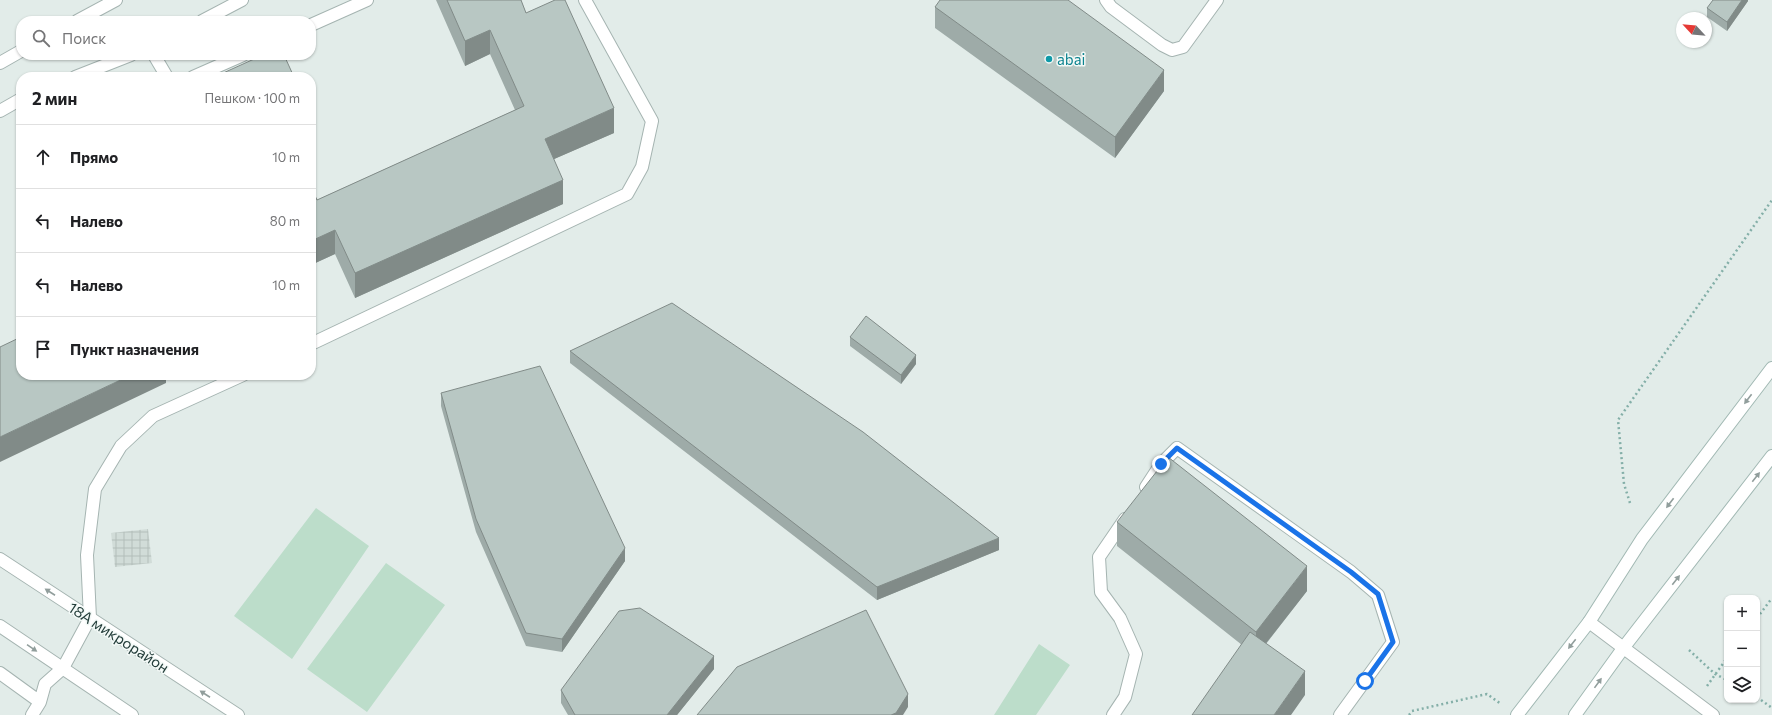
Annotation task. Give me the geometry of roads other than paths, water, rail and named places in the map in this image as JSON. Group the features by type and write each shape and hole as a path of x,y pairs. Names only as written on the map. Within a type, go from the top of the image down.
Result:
{"street":[{"path":"86,16 116,0"},
{"path":"212,16 242,0"},
{"path":"316,23 367,0"},
{"path":"316,342 627,194 642,167 652,121 585,0"},
{"path":"1106,0 1111,7 1162,46 1172,50 1183,47 1217,0"},
{"path":"0,62 16,54"},
{"path":"88,72 118,60"},
{"path":"157,60 163,72"},
{"path":"204,72 232,60"},
{"path":"0,111 16,102"},
{"path":"1517,715 1589,622 1642,539 1772,368"},
{"path":"32,715 40,702 45,684 62,668 90,618 87,555 94,489 121,446 153,416 231,380"},
{"path":"1139,498 1161,464 1177,448 1345,568 1378,594 1393,642 1340,715"},
{"path":"1575,715 1624,647 1772,456"},
{"path":"1113,715 1125,698 1136,654 1120,618 1101,592 1100,557 1130,511"},
{"name":"18А микрорайон","path":"0,559 238,715"},
{"path":"1589,622 1713,715"},
{"path":"0,626 132,715"},
{"path":"0,673 40,702"}],"place":[{"name":"abai","path":"1049,59"}]}
